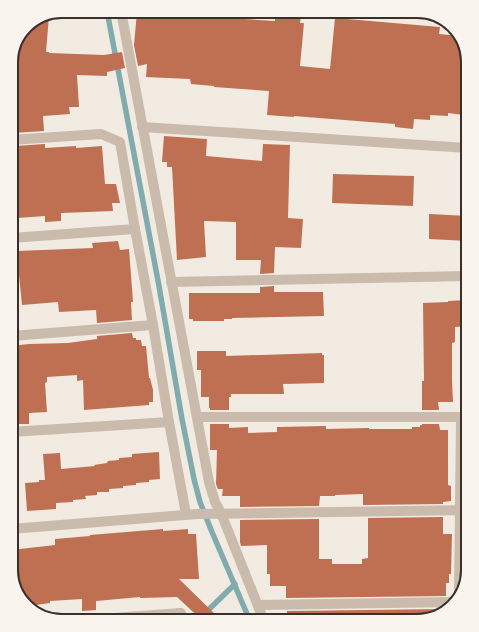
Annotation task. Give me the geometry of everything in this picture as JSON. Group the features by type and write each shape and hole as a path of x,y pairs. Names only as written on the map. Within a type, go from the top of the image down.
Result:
{"street":[{"path":"122,18 209,482 215,502 221,513 261,614"},
{"path":"142,127 461,148"},
{"path":"18,140 100,134 120,142 153,325 168,422 186,514"},
{"path":"18,237 135,229"},
{"path":"171,282 461,276"},
{"path":"18,335 153,325"},
{"path":"197,417 461,417"},
{"path":"18,432 168,422"},
{"path":"18,528 209,513 461,510"},
{"path":"460,576 461,563"},
{"path":"258,605 447,602"},
{"path":"167,614 180,613"}],"building":[{"path":"136,18 229,18 275,21 275,18 301,18 300,23 304,23 300,66 330,69 335,18 440,27 439,34 452,35 459,48 461,62 461,115 448,113 448,116 430,115 430,120 414,119 413,129 395,127 395,124 267,115 269,91 191,84 190,79 146,77 147,64 138,66 134,45"},
{"path":"49,20 46,52 104,55 122,52 125,68 107,72 107,76 77,75 79,107 69,107 70,114 43,116 44,131 18,133 18,59 27,35 40,24"},
{"path":"164,136 207,139 206,156 262,161 263,144 290,145 288,218 303,219 301,248 275,247 274,273 260,274 261,260 236,260 236,222 204,221 206,257 177,260 172,167 167,167 167,162 162,162"},
{"path":"45,144 45,148 102,146 105,184 116,184 120,203 112,203 113,211 61,213 61,221 45,222 45,216 18,218 18,146"},
{"path":"333,174 414,176 413,206 332,203"},
{"path":"429,214 461,216 461,241 429,239"},
{"path":"118,241 120,250 129,249 133,302 131,302 132,320 97,323 96,310 59,312 58,302 22,305 18,251 93,248 92,243"},
{"path":"274,286 274,292 323,292 324,316 232,318 224,319 224,321 193,321 193,319 189,319 189,293 260,293 260,287"},
{"path":"461,300 461,327 455,327 455,342 452,343 453,402 438,402 439,410 422,410 422,381 424,381 423,303"},
{"path":"132,333 133,338 136,338 136,340 141,340 142,346 146,346 149,378 153,390 153,402 149,402 149,405 84,410 83,380 77,381 77,375 47,377 47,382 45,383 47,412 29,413 29,424 18,424 18,345 68,343 97,339 97,336"},
{"path":"197,351 226,351 226,356 322,353 322,355 324,355 324,383 283,384 284,394 231,394 231,397 229,397 229,410 210,410 209,397 201,397 201,370 197,370"},
{"path":"210,424 229,424 229,428 248,427 248,433 277,432 277,427 326,426 326,429 412,429 412,427 420,427 422,424 439,424 440,430 448,430 448,485 451,486 451,501 443,502 443,504 363,505 363,494 320,496 319,506 240,507 240,496 222,496 223,489 218,489 216,484 217,450 210,450"},
{"path":"159,452 160,479 136,483 136,485 123,486 123,488 109,489 109,492 97,492 97,495 85,496 86,499 73,500 73,502 56,503 56,509 27,511 25,483 45,480 43,454 60,453 61,469 95,466 94,465 107,463 108,461 119,460 119,458 132,457 132,454"},
{"path":"443,517 443,534 452,534 451,574 449,574 449,583 446,583 446,596 286,598 286,586 270,586 270,574 267,574 267,545 241,546 240,542 240,520 319,519 319,559 332,559 332,564 362,564 362,559 368,558 368,518"},
{"path":"163,529 163,531 188,529 188,534 196,534 199,579 179,579 215,614 195,614 177,597 140,597 96,601 96,610 82,611 82,599 50,601 50,603 35,605 33,603 25,594 20,584 18,549 55,545 55,539"},
{"path":"436,609 422,614 287,614 287,611"}],"waterway":[{"path":"108,18 194,479 200,502 247,614"},
{"path":"204,614 235,584"}]}
